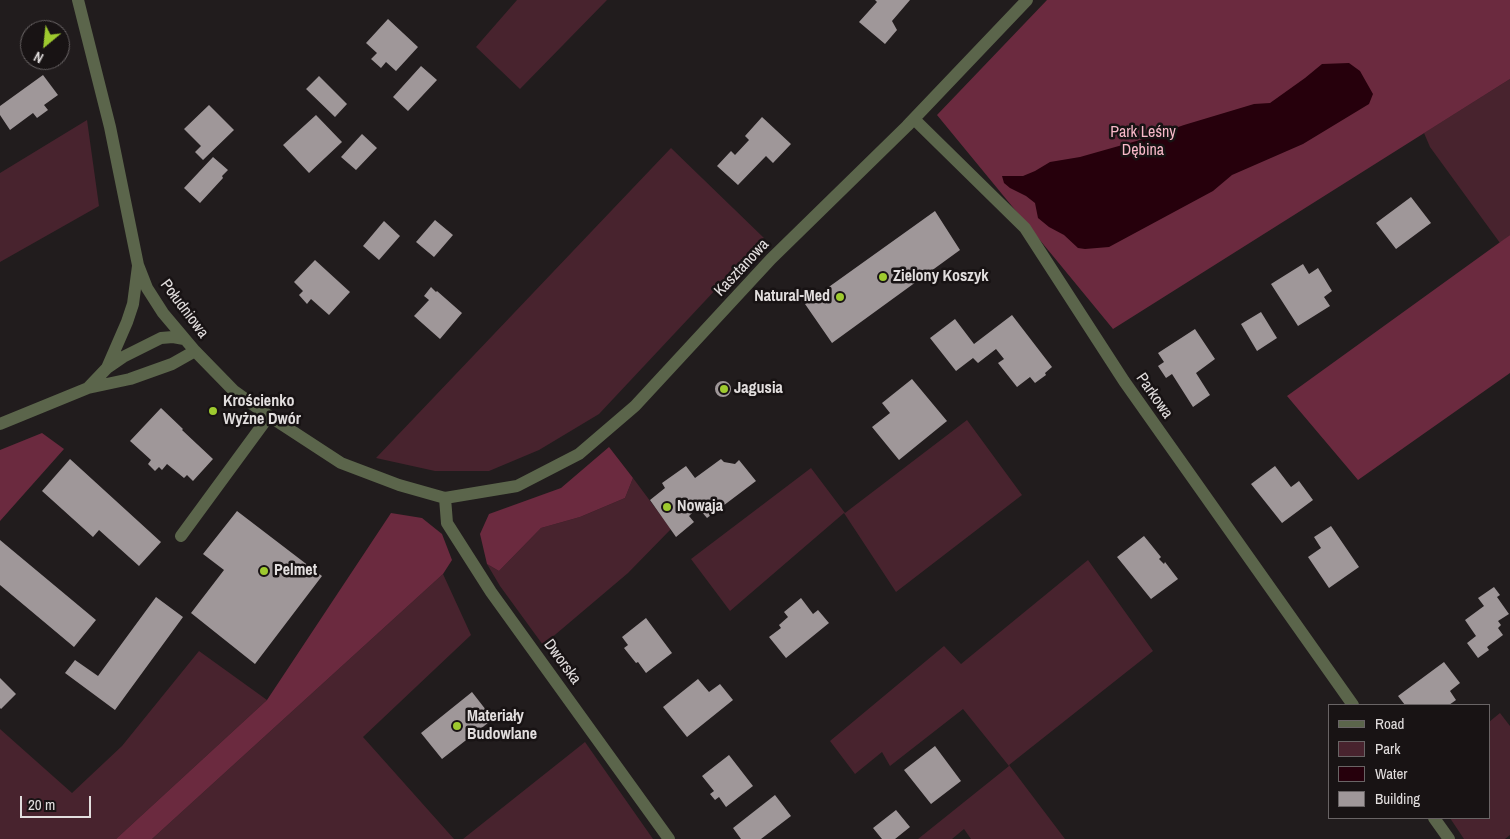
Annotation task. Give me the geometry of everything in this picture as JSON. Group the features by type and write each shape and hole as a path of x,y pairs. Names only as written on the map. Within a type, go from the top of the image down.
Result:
{"street":[{"name":"Południowa","path":"78,0 110,127 138,265 148,288 163,312 195,352 234,391 269,416 341,463 399,485 445,498"},
{"name":"Kasztanowa","path":"445,498 517,486 579,454 635,406 771,259 914,119 1027,0"},
{"name":"Parkowa","path":"914,119 1025,228 1124,381 1352,704"},
{"path":"107,368 128,322 133,304 138,265"},
{"path":"88,388 107,368 123,356 161,338 173,337 184,339"},
{"path":"0,424 88,388 130,379 172,364 195,352"},
{"path":"181,536 269,416"},
{"name":"Dworska","path":"445,498 447,523 491,592 670,839"},
{"path":"1435,819 1449,839"}],"green space":[{"path":"517,0 607,0 520,89 476,47"},
{"name":"Park Leśny Dębina","path":"1047,0 1510,0 1510,79 1113,329 937,115"},
{"path":"1510,79 1510,235 1500,243 1430,147 1424,133"},
{"path":"87,120 99,206 0,262 0,173"},
{"path":"671,148 764,238 599,414 539,450 489,471 435,471 376,458"},
{"path":"1510,235 1510,373 1358,480 1287,396"},
{"path":"967,420 1022,495 896,592 844,513 730,611 691,559 811,468 845,513"},
{"path":"42,433 64,449 0,521 0,450"},
{"path":"609,447 633,478 625,498 580,517 541,528 499,571 487,564 480,534 489,514 561,488"},
{"path":"633,478 671,529 628,573 543,645 500,586 487,564 499,571 541,528 580,517 625,498"},
{"path":"391,513 422,518 442,534 452,560 443,574 152,839 116,839 267,700"},
{"path":"1088,560 1153,651 1009,765 1065,839 971,839 964,829 952,839 918,839 1009,766 963,709 890,766 882,752 855,774 830,741 944,646 961,664"},
{"path":"443,574 471,635 363,737 454,839 152,839"},
{"path":"199,651 267,700 116,839 0,839 0,729 72,793 122,746"},
{"path":"1500,713 1510,726 1510,835 1505,839 1464,839 1451,819 1490,819 1490,721"},
{"path":"585,742 653,839 463,839"}],"water":[{"path":"1349,63 1360,71 1373,94 1369,104 1303,144 1232,175 1213,191 1109,247 1078,248 1064,235 1049,227 1038,218 1035,203 1004,183 1002,176 1023,176 1050,162 1080,157 1140,140 1254,104 1270,103 1322,64"}],"building":[{"path":"875,0 910,0 892,21 897,30 885,44 859,22 877,2"},
{"path":"388,19 418,47 396,71 386,62 381,68 371,59 377,53 366,43"},
{"path":"421,66 437,80 408,111 393,97"},
{"path":"43,75 58,95 44,105 48,110 37,118 33,113 10,130 0,115 0,106"},
{"path":"319,76 347,104 335,117 306,89"},
{"path":"209,105 234,130 203,160 195,152 201,146 184,129"},
{"path":"316,115 342,142 309,173 283,145"},
{"path":"762,117 791,144 773,163 766,156 738,185 717,166 731,151 735,155 749,140 745,136"},
{"path":"362,134 377,148 356,170 341,157"},
{"path":"213,157 228,170 200,203 184,188"},
{"path":"1411,197 1431,223 1396,249 1376,223"},
{"name":"Zielony Koszyk","path":"935,211 960,250 832,343 805,304"},
{"path":"435,220 453,235 434,257 416,242"},
{"path":"384,221 400,236 379,260 363,246"},
{"path":"315,260 350,292 329,315 311,299 307,304 299,295 303,291 294,282"},
{"path":"1303,264 1309,274 1318,268 1332,291 1324,297 1330,306 1298,326 1271,284"},
{"path":"431,287 462,313 440,339 414,316 429,300 424,296"},
{"path":"1261,312 1277,338 1257,351 1241,324"},
{"path":"1012,315 1052,367 1045,373 1046,375 1035,383 1030,377 1017,387 998,363 1004,359 996,349 978,363 973,358 956,371 930,338 955,319 974,344"},
{"path":"1195,329 1215,359 1196,373 1210,395 1193,407 1172,374 1166,378 1158,366 1164,362 1158,353"},
{"path":"912,379 947,421 899,460 872,427 890,413 882,403"},
{"name":"Jagusia","path":"723,381 729,383 731,389 729,395 723,397 717,395 715,389 717,383"},
{"path":"161,408 213,459 193,481 187,475 184,478 167,464 162,470 159,467 155,471 148,464 151,460 130,441"},
{"path":"70,459 161,542 139,566 99,530 93,537 42,491"},
{"path":"721,459 724,462 735,464 739,460 756,481 707,518 701,511 695,510 689,516 694,522 676,537 650,500 665,488 662,483 686,466 695,478"},
{"path":"1275,466 1291,487 1299,481 1313,500 1282,523 1251,484"},
{"path":"237,511 322,576 255,664 191,613 224,570 203,554"},
{"path":"1331,526 1359,567 1329,588 1308,557 1321,548 1314,537"},
{"path":"1144,536 1161,557 1159,559 1164,564 1165,562 1178,579 1151,599 1117,557"},
{"path":"0,540 96,620 74,647 0,585"},
{"path":"1494,587 1500,595 1497,597 1509,614 1498,621 1501,625 1498,628 1503,635 1487,647 1489,650 1478,658 1467,643 1476,636 1465,620 1484,606 1478,598"},
{"path":"156,597 183,617 115,710 65,673 75,660 98,676"},
{"path":"801,598 813,614 818,610 829,623 786,658 769,637 781,628 779,625 788,617 784,612"},
{"path":"646,618 672,653 646,673 624,648 628,645 622,637"},
{"path":"1444,662 1460,683 1450,691 1456,700 1450,704 1404,704 1398,696"},
{"path":"0,678 16,694 1,709 0,708"},
{"path":"698,679 709,692 720,684 733,700 687,737 663,707"},
{"name":"Materiały Budowlane","path":"472,692 493,719 442,759 421,733"},
{"path":"935,746 961,781 931,804 904,770"},
{"path":"729,755 753,786 726,807 719,797 715,800 710,794 714,791 702,776"},
{"path":"775,795 791,816 761,839 741,839 733,828"},
{"path":"896,810 910,827 895,839 882,839 873,828"}],"place":[{"name":"Zielony Koszyk","path":"883,277"},
{"name":"Natural-Med","path":"840,297"},
{"name":"Jagusia","path":"724,389"},
{"name":"Krościenko Wyżne Dwór","path":"213,411"},
{"name":"Nowaja","path":"667,507"},
{"name":"Pelmet","path":"264,571"},
{"name":"Materiały Budowlane","path":"457,726"}]}
